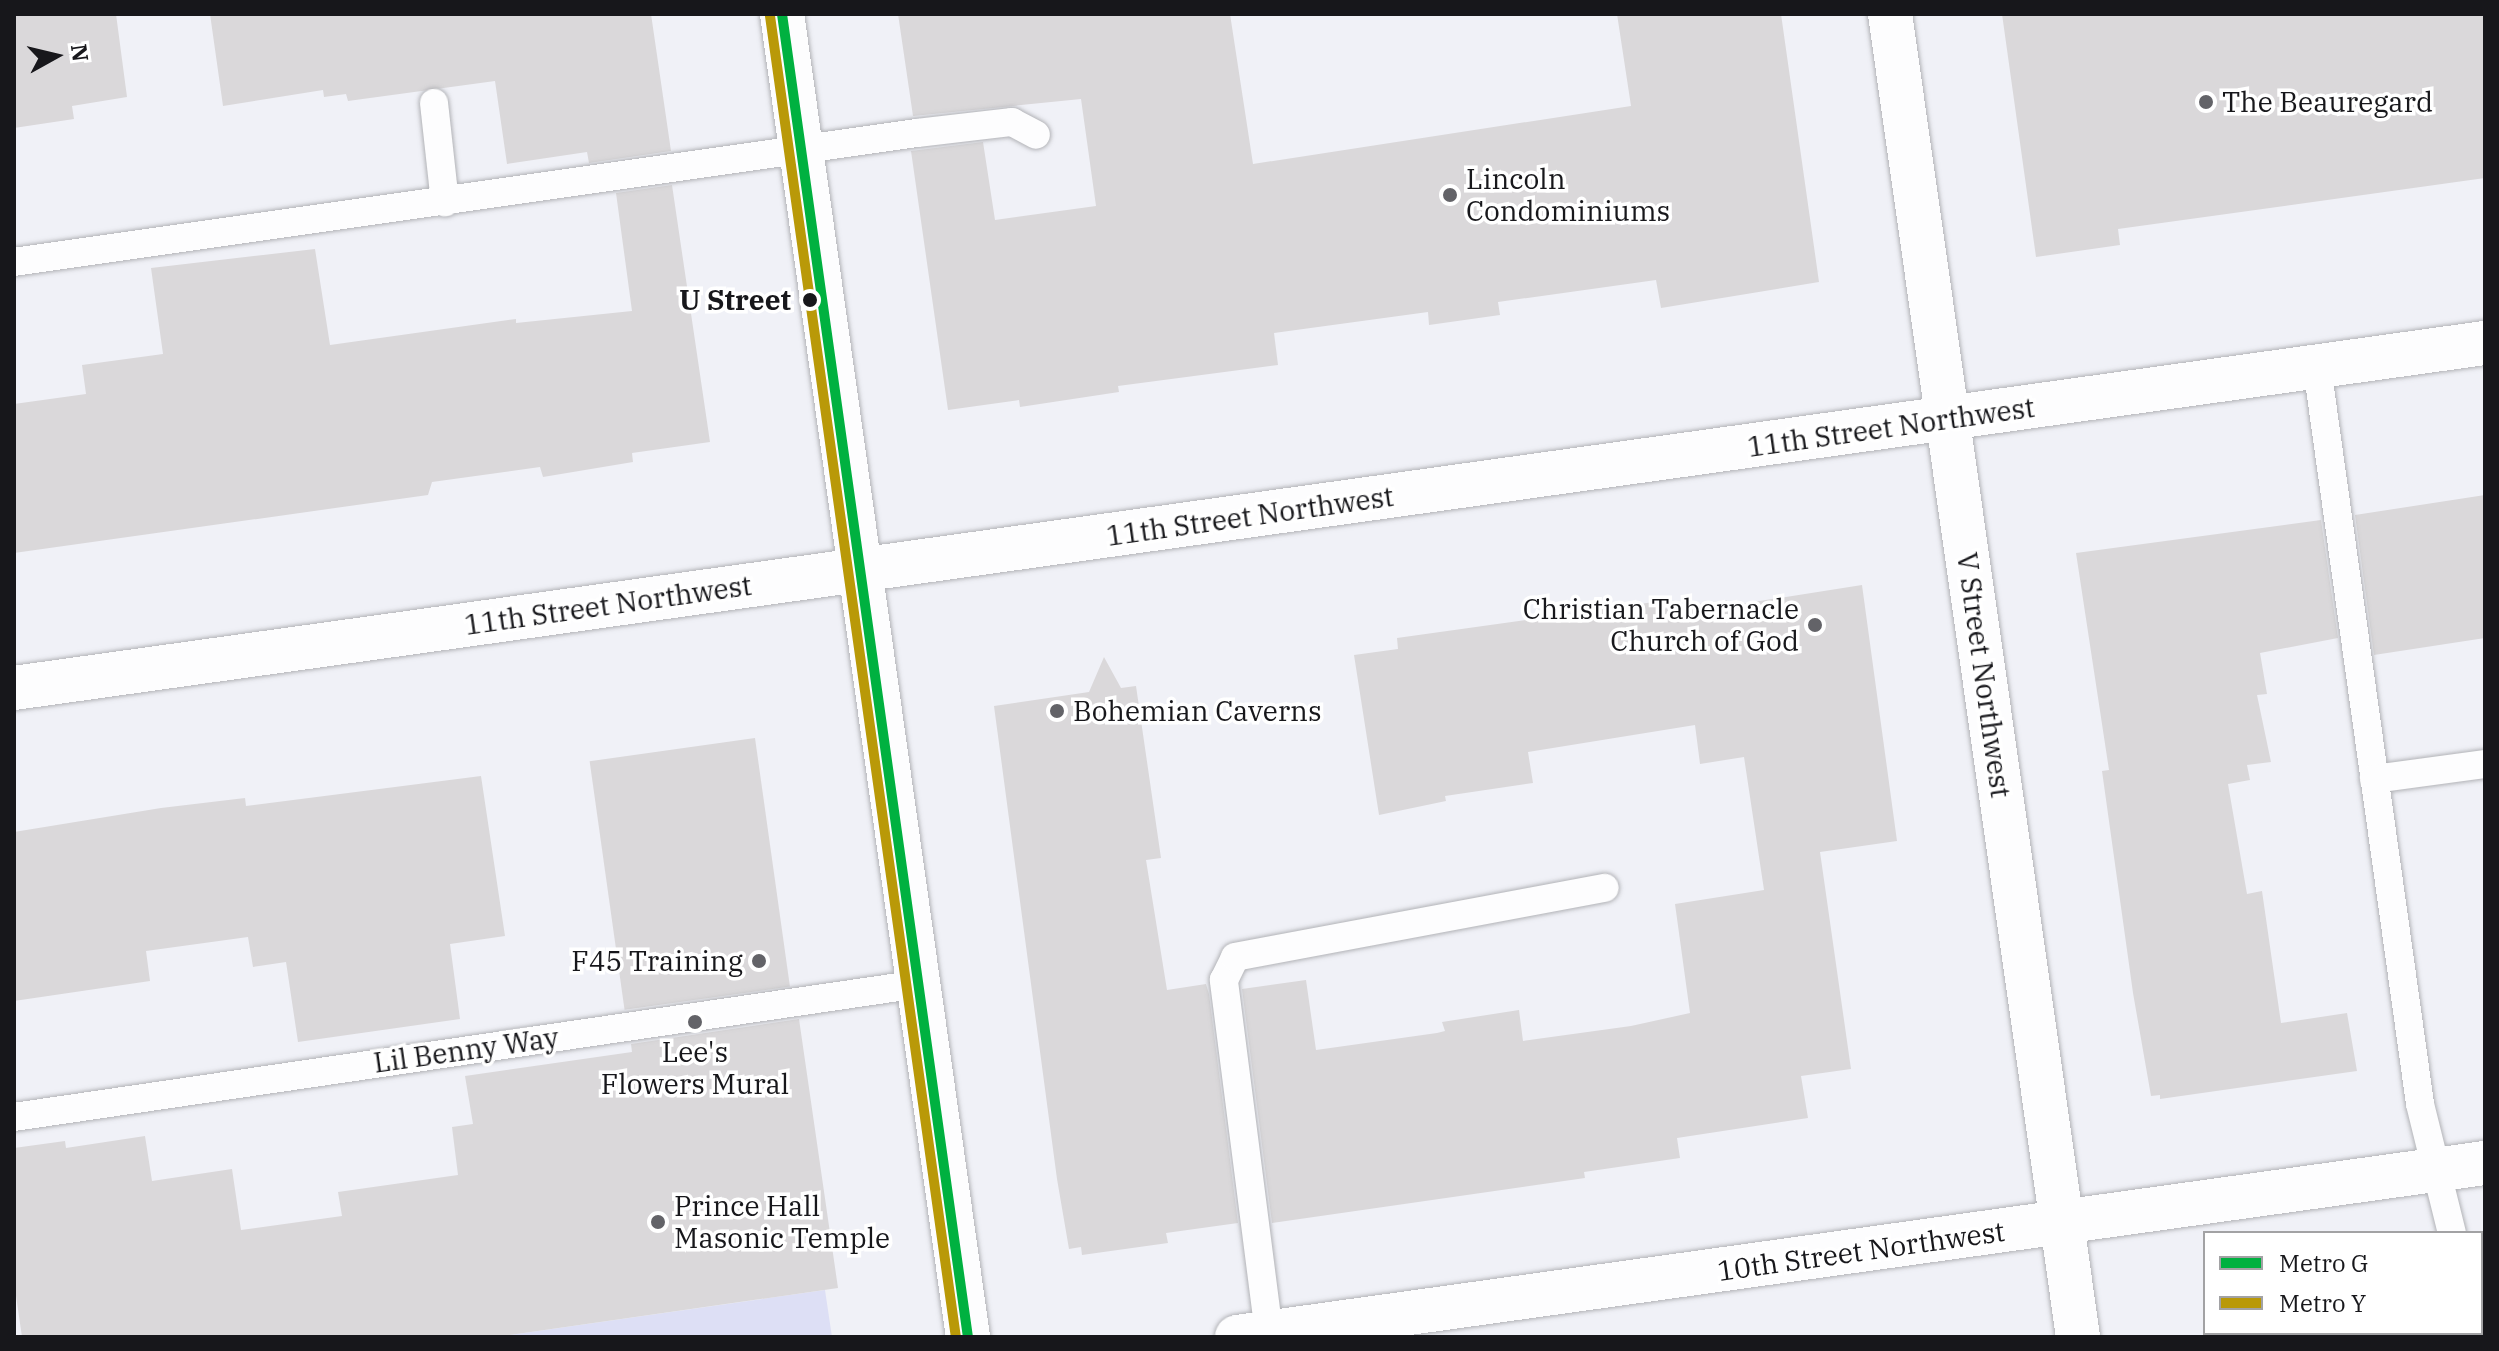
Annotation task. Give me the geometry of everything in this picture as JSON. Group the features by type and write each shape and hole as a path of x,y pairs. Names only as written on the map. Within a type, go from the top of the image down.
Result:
{"street":[{"path":"782,14 968,1337"},
{"name":"V Street Northwest","path":"1890,14 2078,1337"},
{"name":"11th Street Northwest","path":"14,688 2485,343"},
{"name":"10th Street Northwest","path":"1253,1335 2485,1163"}],"lane":[{"path":"434,103 445,202"},
{"path":"14,262 1012,122 1036,135"},
{"path":"2317,367 2420,1104 2452,1231"},
{"path":"2374,779 2485,764"},
{"path":"1253,1335 1224,980 1235,957 1605,888"},
{"name":"Lil Benny Way","path":"14,1117 919,984"}],"shaded area":[{"path":"825,1290 832,1337 496,1337"}],"building":[{"path":"14,14 116,14 127,97 72,106 74,119 14,128"},
{"path":"210,14 651,14 671,151 589,163 587,152 507,164 495,81 348,101 346,94 324,97 323,90 223,106"},
{"name":"Lincoln Condominiums","path":"898,14 1230,14 1253,164 1631,106 1617,14 1781,14 1819,282 1661,308 1656,280 1498,302 1500,315 1429,325 1428,312 1274,333 1278,365 1118,386 1119,392 1020,407 1019,400 948,410 911,151 983,142 995,220 1096,206 1081,99 913,116"},
{"name":"The Beauregard","path":"2002,14 2485,14 2485,178 2118,229 2120,245 2036,257"},
{"path":"672,185 710,442 632,453 633,462 543,477 540,467 432,482 428,495 14,553 14,404 86,394 82,365 163,354 151,268 315,249 330,345 516,319 516,323 632,311 616,193"},
{"path":"2485,495 2485,638 2374,655 2355,515"},
{"path":"2321,520 2338,638 2260,653 2267,694 2257,695 2271,762 2247,765 2250,780 2228,784 2247,894 2262,891 2281,1023 2347,1013 2357,1071 2160,1099 2160,1095 2151,1096 2133,993 2102,771 2109,770 2076,553"},
{"path":"1862,585 1897,841 1820,852 1851,1069 1801,1076 1808,1118 1677,1138 1680,1158 1584,1172 1585,1178 1272,1223 1242,989 1306,980 1316,1050 1437,1033 1445,1031 1442,1022 1519,1010 1523,1041 1631,1026 1690,1013 1675,904 1764,890 1744,757 1700,764 1695,725 1528,752 1533,783 1445,796 1446,801 1379,815 1354,655 1398,649 1397,638 1661,601 1662,609 1727,600 1728,606"},
{"path":"1104,657 1121,688 1136,686 1161,858 1146,860 1167,990 1206,984 1209,994 1238,1223 1166,1233 1168,1243 1082,1255 1081,1247 1069,1249 1057,1179 994,706 1089,692"},
{"path":"755,738 790,987 625,1010 590,761"},
{"path":"481,776 505,936 450,944 460,1019 298,1042 286,962 253,967 248,937 146,951 150,981 14,1001 14,832 161,808 245,798 246,806"},
{"path":"799,1019 838,1288 496,1337 22,1337 14,1282 14,1148 65,1141 66,1148 145,1136 152,1181 232,1169 241,1230 342,1216 338,1192 458,1175 452,1127 473,1124 465,1076 632,1052 631,1044"}],"metro line":[{"name":"G","path":"782,14 968,1337"},
{"name":"Y","path":"770,16 956,1337"}],"place":[{"name":"The Beauregard","path":"2206,102"},
{"name":"Lincoln Condominiums","path":"1450,195"},
{"name":"U Street","path":"810,300"},
{"name":"Christian Tabernacle Church of God","path":"1815,625"},
{"name":"Bohemian Caverns","path":"1057,711"},
{"name":"F45 Training","path":"759,961"},
{"name":"Lee's Flowers Mural","path":"695,1022"},
{"name":"Prince Hall Masonic Temple","path":"658,1222"}]}
